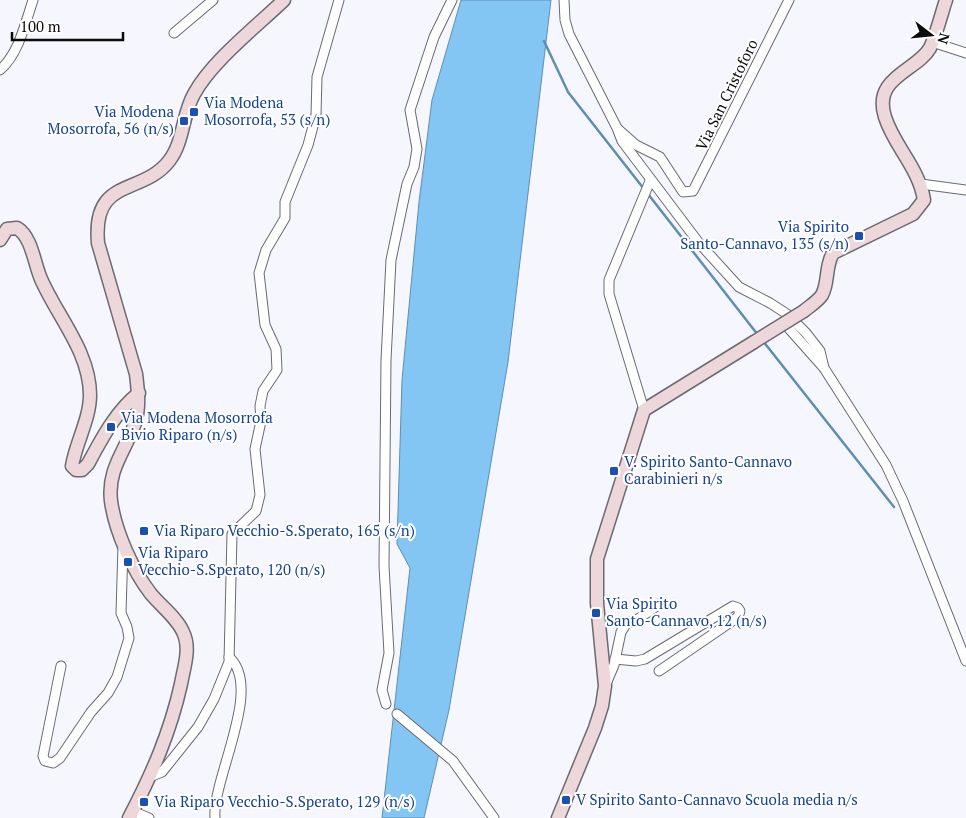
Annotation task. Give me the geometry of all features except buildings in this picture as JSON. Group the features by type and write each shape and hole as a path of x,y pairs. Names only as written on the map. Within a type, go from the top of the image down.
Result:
{"street":[{"path":"0,70 8,62 17,44 33,0"},
{"path":"174,33 213,0"},
{"path":"149,818 131,814 152,776 173,718 186,661 187,644 183,631 150,593 137,574 123,543 111,502 111,479 121,450 135,424 139,393 136,374 98,243 96,223 102,208 117,191 157,172 168,162 177,147 193,96 204,77 284,0"},
{"path":"152,776 162,772 198,727 214,699 229,657 232,534 256,511 260,496 255,449 261,421 260,406 263,391 277,370 276,349 265,325 259,273 266,250 285,218 285,202 308,145 316,115 317,77 339,0"},
{"path":"386,704 382,690 389,653 384,566 386,360 391,260 407,184 414,168 417,149 410,110 434,37 452,0"},
{"path":"564,0 565,20 569,34 622,141 649,184 740,286 787,314 806,333 820,351 824,368"},
{"name":"Via San Cristoforo","path":"617,128 636,145 660,157 683,192 693,191 698,185 789,0"},
{"path":"644,410 804,310 821,297 830,259 834,253 913,214 924,200 921,184 884,117 883,100 888,84 929,49 946,0"},
{"path":"932,42 966,53"},
{"path":"605,686 598,603 597,559 644,410 609,294 609,280 649,184"},
{"path":"921,184 966,190"},
{"path":"0,240 7,229 18,228 25,232 41,278 74,340 85,369 90,394 88,410 74,455 72,466 76,470 82,470 88,464 118,414 126,403 139,393"},
{"path":"784,323 824,368 886,465 903,501 966,661"},
{"path":"60,666 43,756 44,760 53,763 60,758 91,712 108,693 117,677 129,638 121,613 123,543"},
{"path":"558,818 595,728 605,686 615,660 621,632 626,624 638,619 661,602"},
{"path":"615,660 636,661 645,659 733,606 738,608 740,611 738,617 659,671"},
{"path":"215,818 218,789 233,745 241,685 238,664 229,657"},
{"path":"397,714 453,761 494,818"}],"water":[{"path":"461,0 551,0 508,362 449,710 424,818 382,818 410,568 397,544 402,380 419,202 432,100"}],"waterway":[{"path":"544,41 568,92 644,189"},
{"path":"648,194 758,335"},
{"path":"763,341 894,507"}],"place":[{"name":"Via Modena Mosorrofa, 53 (s/n)","path":"194,112"},
{"name":"Via Modena Mosorrofa, 56 (n/s)","path":"184,121"},
{"name":"Via Spirito Santo-Cannavo, 135 (s/n)","path":"859,236"},
{"name":"Via Modena Mosorrofa Bivio Riparo (n/s)","path":"111,427"},
{"name":"V. Spirito Santo-Cannavo Carabinieri n/s","path":"614,471"},
{"name":"Via Riparo Vecchio-S.Sperato, 165 (s/n)","path":"144,531"},
{"name":"Via Riparo Vecchio-S.Sperato, 120 (n/s)","path":"128,562"},
{"name":"Via Spirito Santo-Cannavo, 12 (n/s)","path":"596,613"},
{"name":"V Spirito Santo-Cannavo Scuola media n/s","path":"566,800"},
{"name":"Via Riparo Vecchio-S.Sperato, 129 (n/s)","path":"144,802"}]}
